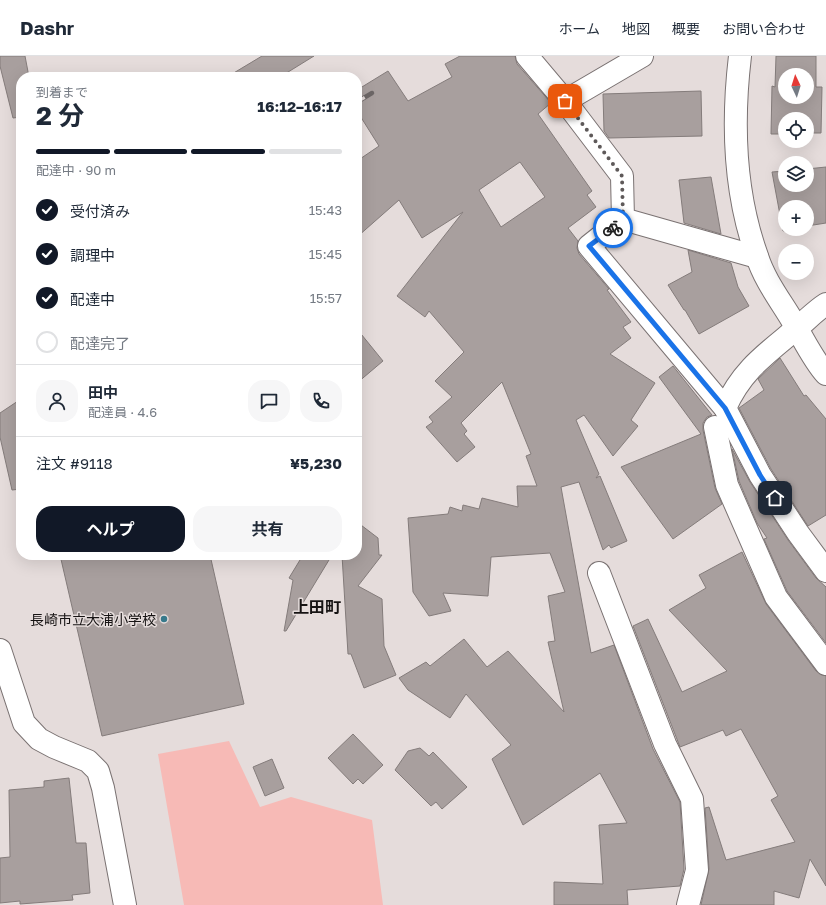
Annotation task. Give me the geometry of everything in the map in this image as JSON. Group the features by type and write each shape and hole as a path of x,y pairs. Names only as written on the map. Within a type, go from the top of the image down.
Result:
{"street":[{"path":"527,56 565,101 622,176 623,219"},
{"path":"565,101 642,56"},
{"path":"740,56 736,90 735,134 738,173 756,256 797,328 826,374"},
{"path":"623,219 756,256"},
{"path":"623,219 589,246 720,417 798,534 826,571"},
{"path":"826,304 770,350 744,375 733,391 720,417 727,485 776,597 826,664"},
{"path":"598,573 665,744 692,798 697,870 688,905"},
{"path":"0,650 24,723 39,739 88,761 98,771 103,788 125,905"}],"shaded area":[{"path":"229,741 260,807 291,797 372,820 383,905 184,905 158,754"}],"building":[{"path":"0,56 25,56 28,72 16,72 16,118 13,118 0,66"},
{"path":"262,56 314,56 288,72 235,72"},
{"path":"460,56 515,56 517,64 551,103 538,114 592,191 587,195 596,207 568,228 578,241 577,248 579,254 609,289 607,290 631,322 623,327 631,338 610,354 655,383 631,420 638,426 613,456 584,415 576,420 599,474 596,478 600,476 627,541 611,548 609,545 603,550 579,482 561,487 591,653 614,645 653,749 680,802 684,869 680,886 627,890 628,905 554,905 554,882 603,884 599,825 627,823 600,773 523,825 492,759 511,745 466,694 450,718 408,690 399,678 426,662 430,666 464,639 487,667 508,651 564,712 548,642 555,641 548,596 565,592 550,553 491,557 488,596 443,593 451,611 429,616 413,592 408,518 448,514 450,507 462,511 463,505 479,509 482,498 518,507 517,486 537,486 526,456 531,454 502,382 461,423 467,431 464,434 475,447 457,462 426,427 433,422 429,417 452,397 435,381 464,352 429,311 425,317 397,296 463,212 422,238 399,200 362,233 362,158 379,146 362,119 362,87 388,71 408,101 452,77 445,64","holes":["520,162 545,197 501,227 479,190"]},
{"path":"776,56 816,56 816,87 822,87 821,133 814,133 814,112 778,112 778,134 771,134 772,86 775,87"},
{"path":"701,91 702,136 609,138 604,131 603,94"},
{"path":"826,167 826,223 814,225 814,200 778,200 778,204 772,172 778,172 778,192 814,192 814,168"},
{"path":"711,177 721,234 684,223 679,180"},
{"path":"688,250 731,263 738,287 749,306 699,334 668,285 692,272"},
{"path":"362,335 383,361 362,379"},
{"path":"780,358 804,396 806,395 826,419 826,515 808,526 771,469 739,408 764,390 758,379"},
{"path":"673,366 712,415 707,417 703,423 703,430 715,488 722,504 673,539 621,467 701,434 659,377"},
{"path":"16,402 16,490 12,490 0,437 0,413"},
{"path":"732,449 750,482 788,540 816,578 826,587 826,643 787,591 764,539 767,538 757,523 739,481"},
{"path":"362,526 378,538 379,555 382,555 358,586 382,599 384,646 396,675 364,688 351,654 348,654 342,560 362,560"},
{"path":"742,552 766,604 816,671 826,676 826,886 810,859 799,898 774,891 774,905 701,905 709,869 705,808 709,807 726,860 795,842 771,800 778,796 741,729 726,736 723,730 680,747 633,626 648,619 682,692 727,671 669,610 706,588 699,575"},
{"path":"61,560 211,560 244,704 102,736"},
{"path":"300,560 329,560 286,631 284,631 293,580 289,578"},
{"path":"353,734 383,765 363,784 358,779 353,784 328,758"},
{"path":"420,748 429,756 433,752 467,787 442,809 436,802 431,806 395,770 408,751"},
{"path":"272,759 284,788 265,796 253,767"},
{"path":"69,778 76,843 86,843 90,893 72,895 73,900 20,904 20,901 0,903 0,858 10,857 9,790 44,787 44,781"}],"railway":[{"path":"362,99 372,93"}],"way so far":[{"path":"565,101 622,176 623,219 613,228"}],"place":[{"name":"長崎市立大浦小学校","path":"164,619"}],"district":[{"name":"上田町","path":"317,607"}],"route":[{"path":"613,228 589,246 725,408 760,475 775,498"}]}
